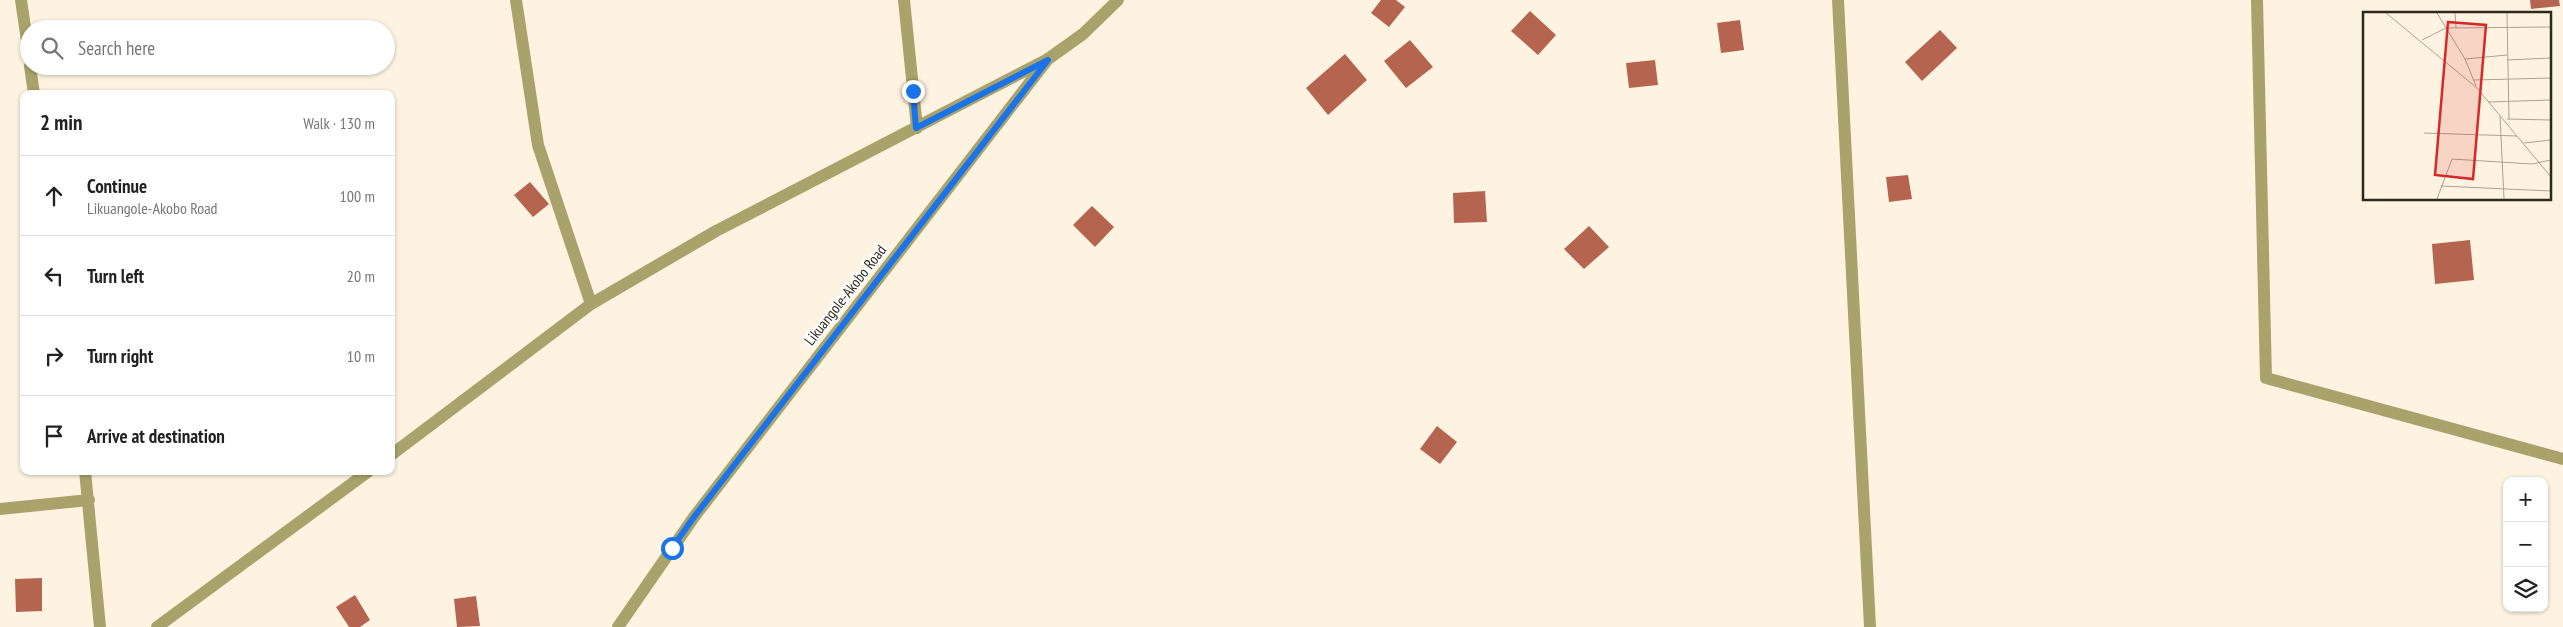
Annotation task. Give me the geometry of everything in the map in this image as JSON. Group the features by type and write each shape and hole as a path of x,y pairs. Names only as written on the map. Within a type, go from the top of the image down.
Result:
{"street":[{"path":"21,0 24,20"},
{"path":"516,0 538,145 591,304"},
{"path":"904,0 916,128"},
{"name":"Likuangole-Akobo Road","path":"618,627 694,517 1048,60 1083,34 1118,0"},
{"path":"1838,0 1870,627"},
{"path":"2256,0 2266,378 2563,459"},
{"path":"395,452 591,304 716,231 1048,60"},
{"path":"31,75 33,90"},
{"path":"86,475 100,627"},
{"path":"157,627 364,475"},
{"path":"0,509 89,500"}],"building":[{"path":"1381,0 1396,0 1405,7 1389,27 1371,13"},
{"path":"2530,0 2559,0 2560,6 2531,9"},
{"path":"1530,11 1556,35 1538,55 1511,31"},
{"path":"1740,20 1744,50 1721,53 1717,23"},
{"path":"1940,30 1957,48 1922,81 1905,62"},
{"path":"1410,40 1433,67 1406,88 1384,61"},
{"path":"1345,54 1367,80 1328,115 1306,88"},
{"path":"1655,60 1658,85 1629,88 1626,63"},
{"path":"1908,175 1912,199 1889,202 1886,177"},
{"path":"530,182 549,204 533,217 514,195"},
{"path":"1485,191 1487,222 1454,223 1453,193"},
{"path":"1092,206 1114,227 1095,247 1073,225"},
{"path":"1589,226 1609,247 1584,269 1564,249"},
{"path":"2470,240 2474,280 2435,284 2432,244"},
{"path":"1437,426 1457,442 1440,464 1420,449"},
{"path":"42,578 42,611 16,612 15,579"},
{"path":"355,595 370,620 360,627 349,627 336,607"},
{"path":"476,596 480,626 457,627 454,599"}],"route":[{"path":"672,548 1048,60 916,128 913,91"}]}
